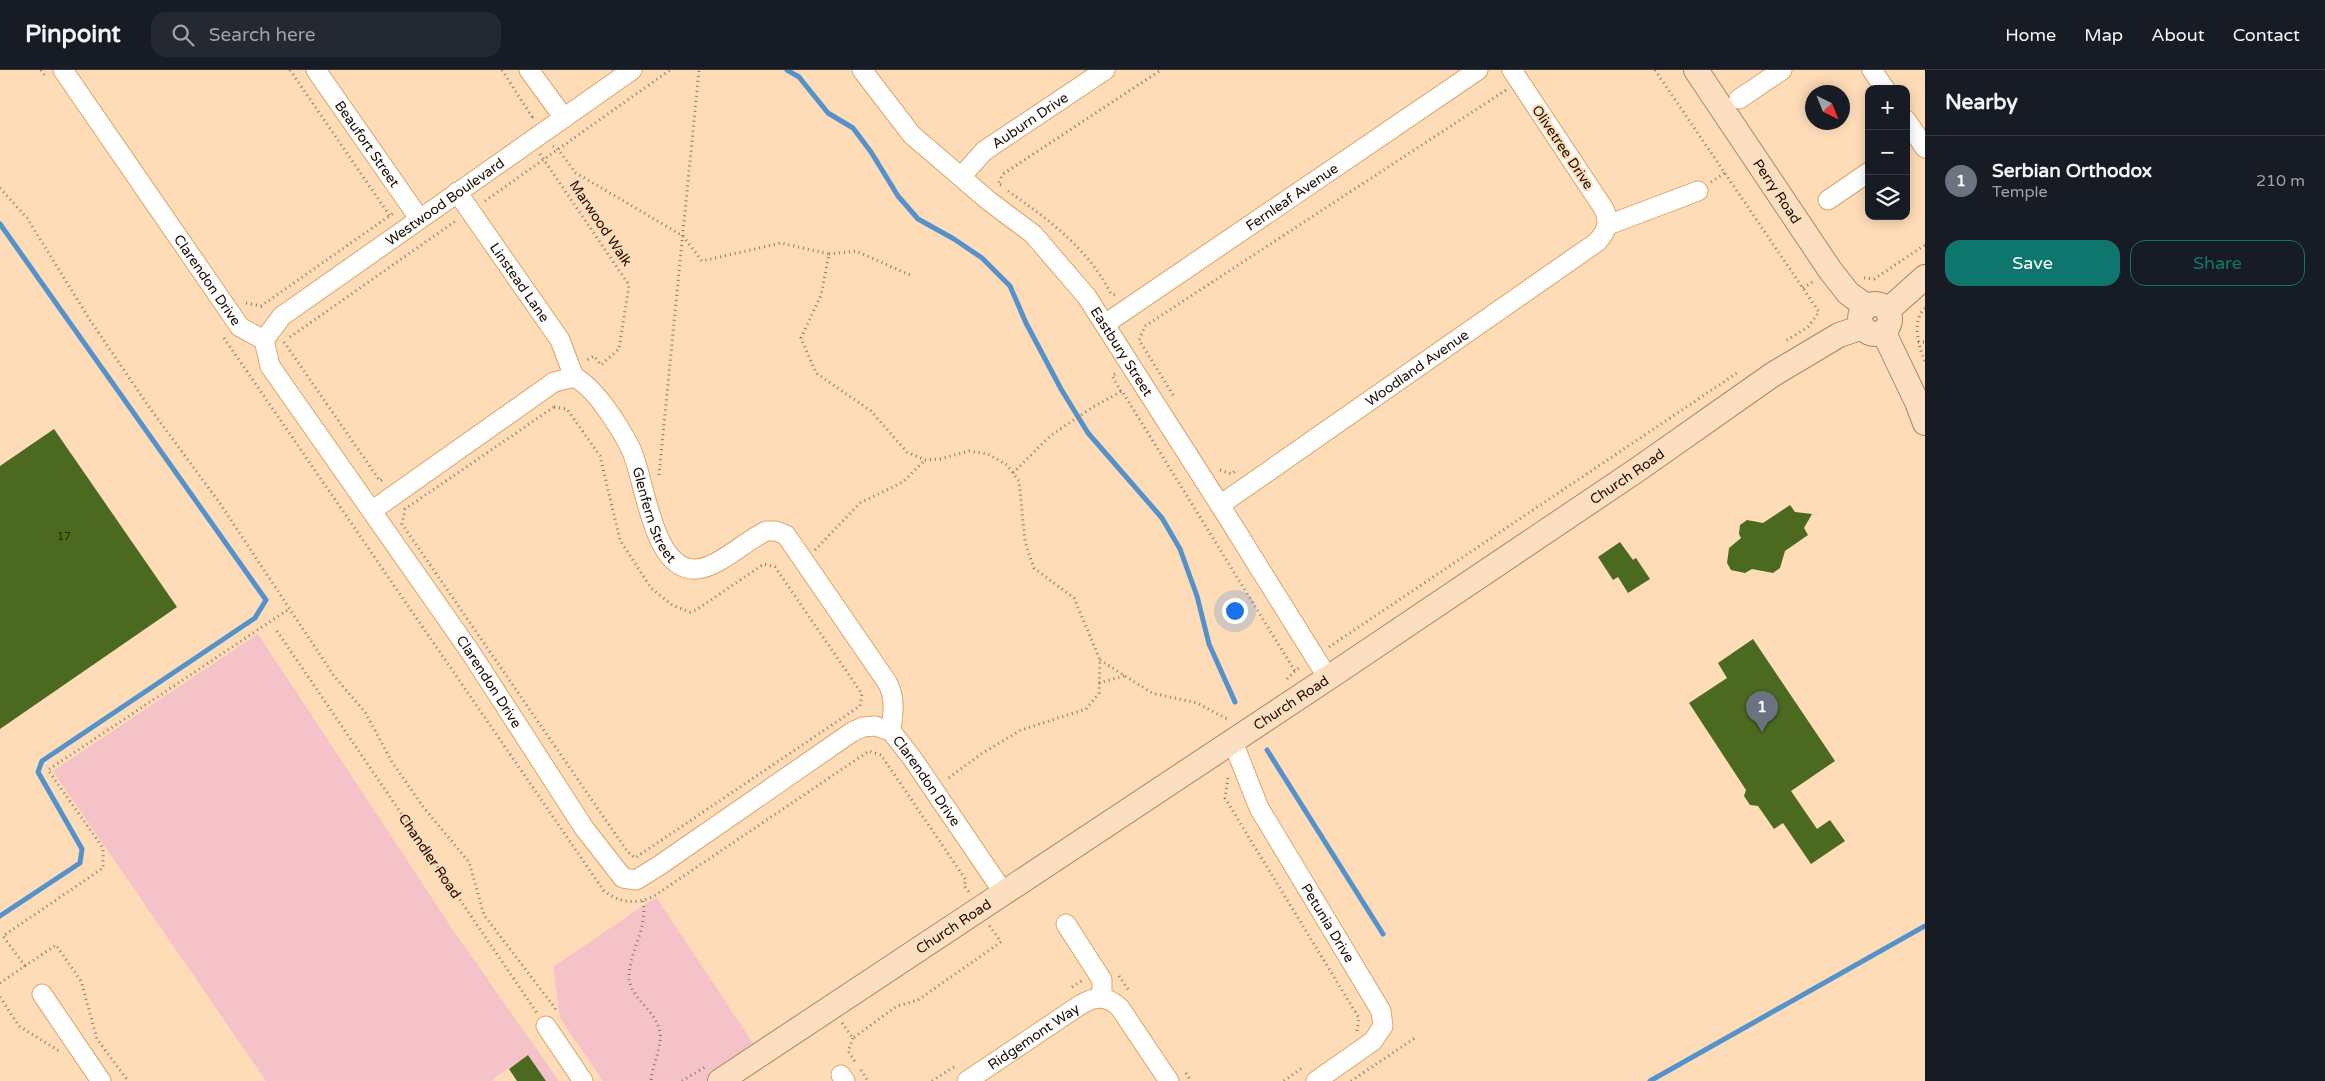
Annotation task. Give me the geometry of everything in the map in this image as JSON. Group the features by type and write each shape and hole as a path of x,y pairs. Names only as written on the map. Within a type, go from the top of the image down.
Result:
{"main road":[{"name":"Perry Road","path":"1696,70 1830,270 1848,293 1875,319 1922,412"},
{"name":"Church Road","path":"720,1081 1233,742 1652,460 1772,375 1839,335 1875,319 1925,277"}],"street":[{"name":"Beaufort Street","path":"316,70 418,218"},
{"path":"529,70 564,118"},
{"name":"Westwood Boulevard","path":"264,340 282,316 418,218 632,70"},
{"name":"Eastbury Street","path":"862,70 912,135 1033,234 1064,269 1106,324 1328,678"},
{"name":"Auburn Drive","path":"961,177 984,151 1105,70"},
{"name":"Fernleaf Avenue","path":"1106,324 1478,70"},
{"path":"1739,99 1782,70"},
{"path":"1872,70 1882,85"},
{"name":"Clarendon Drive","path":"55,74 240,327 264,340 270,366 373,510 469,650 584,828 623,878 636,880 852,732 863,727 875,726 891,731 934,789 1004,893"},
{"name":"Olivetree Drive","path":"1508,76 1604,209 1608,217 1608,226"},
{"path":"1910,129 1917,144"},
{"path":"1828,200 1865,175"},
{"path":"1608,226 1698,191"},
{"name":"Linstead Lane","path":"457,192 560,340 574,377"},
{"name":"Woodland Avenue","path":"1220,504 1597,242 1604,235 1608,226"},
{"path":"373,510 554,382 574,377"},
{"name":"Glenfern Street","path":"574,377 592,389 631,448 654,526 670,556 677,564 696,569 710,566 766,531 776,531 786,535 890,687 894,707 891,731"},
{"name":"Petunia Drive","path":"1233,742 1259,808 1381,1011 1383,1026 1373,1041 1311,1073"},
{"path":"1066,924 1102,980 1102,997 1110,999 1120,1008 1169,1081"},
{"path":"42,994 100,1081"},
{"name":"Ridgemont Way","path":"967,1081 1080,1005 1091,999 1102,997"},
{"path":"551,1022 583,1081"}],"path":[{"path":"41,70 55,74"},
{"path":"290,70 390,216"},
{"path":"388,476 380,481 283,341 544,161 670,70"},
{"path":"658,478 699,70"},
{"path":"998,184 1003,174 1161,70"},
{"path":"1655,70 1819,312 1808,327 1776,348"},
{"path":"1508,76 1507,89 1513,97"},
{"path":"1174,398 1139,340 1145,326 1507,89"},
{"path":"531,141 557,148 576,173 683,236 702,260 781,243 829,254 856,251 910,275"},
{"name":"Marwood Walk","path":"531,141 629,285 619,349 601,365 594,356 583,362 574,377"},
{"path":"974,163 998,184 1055,224 1077,244 1102,277 1111,294 1124,297"},
{"path":"0,188 27,218 90,320 218,502 334,676 364,712 397,769 439,827 469,862 484,915 555,1008 551,1022"},
{"path":"1874,279 1925,245"},
{"path":"829,254 821,295 801,338 816,373 871,411 907,452 925,460 940,459 969,451 988,454 1007,465 1019,480 1025,542 1034,568 1074,598 1100,660 1099,693 1086,709 1021,730 981,754 934,789"},
{"path":"1925,308 1921,312 1917,329 1918,342 1925,362"},
{"path":"220,331 604,891 620,901 632,903 644,901 654,896 869,751 881,755 966,880 964,886 979,909"},
{"path":"1918,342 1925,342"},
{"path":"1013,473 1050,436 1093,407 1122,391 1296,671 1744,368"},
{"path":"554,408 567,409 600,456 620,540 651,588 672,605 690,612 696,610 764,564 775,567 862,694 860,706 635,858 627,851 402,524 405,509 554,408"},
{"path":"804,562 860,503 903,482 925,460"},
{"path":"1215,463 1220,471 1232,474 1240,468"},
{"path":"25,966 1,937 103,868 103,848 48,770 289,609"},
{"name":"Chandler Road","path":"277,631 551,1022"},
{"path":"1100,660 1152,693 1197,703 1238,724 1233,742 1225,798 1359,1018 1357,1031 1351,1035"},
{"path":"1099,683 1124,676"},
{"path":"644,901 644,919 629,977 634,992 654,1017 660,1032 659,1047 651,1081"},
{"path":"0,984 56,945 81,981 97,1039 128,1081"},
{"path":"0,997 19,1026 65,1055"},
{"path":"853,1038 848,1051 868,1081"},
{"path":"1351,1081 1415,1038"},
{"path":"1284,1081 1311,1073"}],"shaded area":[{"path":"258,634 455,933 559,1081 546,1081 528,1055 493,1079 493,1081 266,1081 53,771"},
{"path":"656,897 759,1052 715,1081 603,1081 560,1018 553,967"}],"building":[{"path":"54,429 177,607 0,729 0,466"},
{"path":"1790,505 1795,512 1812,514 1804,528 1808,535 1785,551 1780,568 1773,573 1752,569 1745,573 1731,570 1727,563 1729,548 1741,538 1739,534 1740,525 1747,520 1763,523"},
{"path":"1620,542 1633,560 1636,558 1650,579 1628,593 1618,577 1613,580 1598,557"},
{"path":"1753,639 1835,761 1791,791 1817,829 1830,820 1845,841 1811,864 1783,823 1774,829 1758,806 1750,805 1744,796 1746,790 1689,703 1727,678 1718,663"},
{"path":"528,1055 546,1081 517,1081 509,1069"}],"waterway":[{"path":"787,70 799,77 828,113 853,128 871,152 898,196 918,219 954,239 982,258 1010,286 1026,323 1061,389 1088,433 1162,518 1180,549 1197,596 1209,644 1235,702"},
{"path":"0,224 266,600 255,618 42,761 38,772 82,849 80,863 0,916"},
{"path":"1267,750 1383,934"},
{"path":"1650,1081 1925,926"}],"place":[{"name":"Serbian Orthodox","path":"1762,732"}]}
